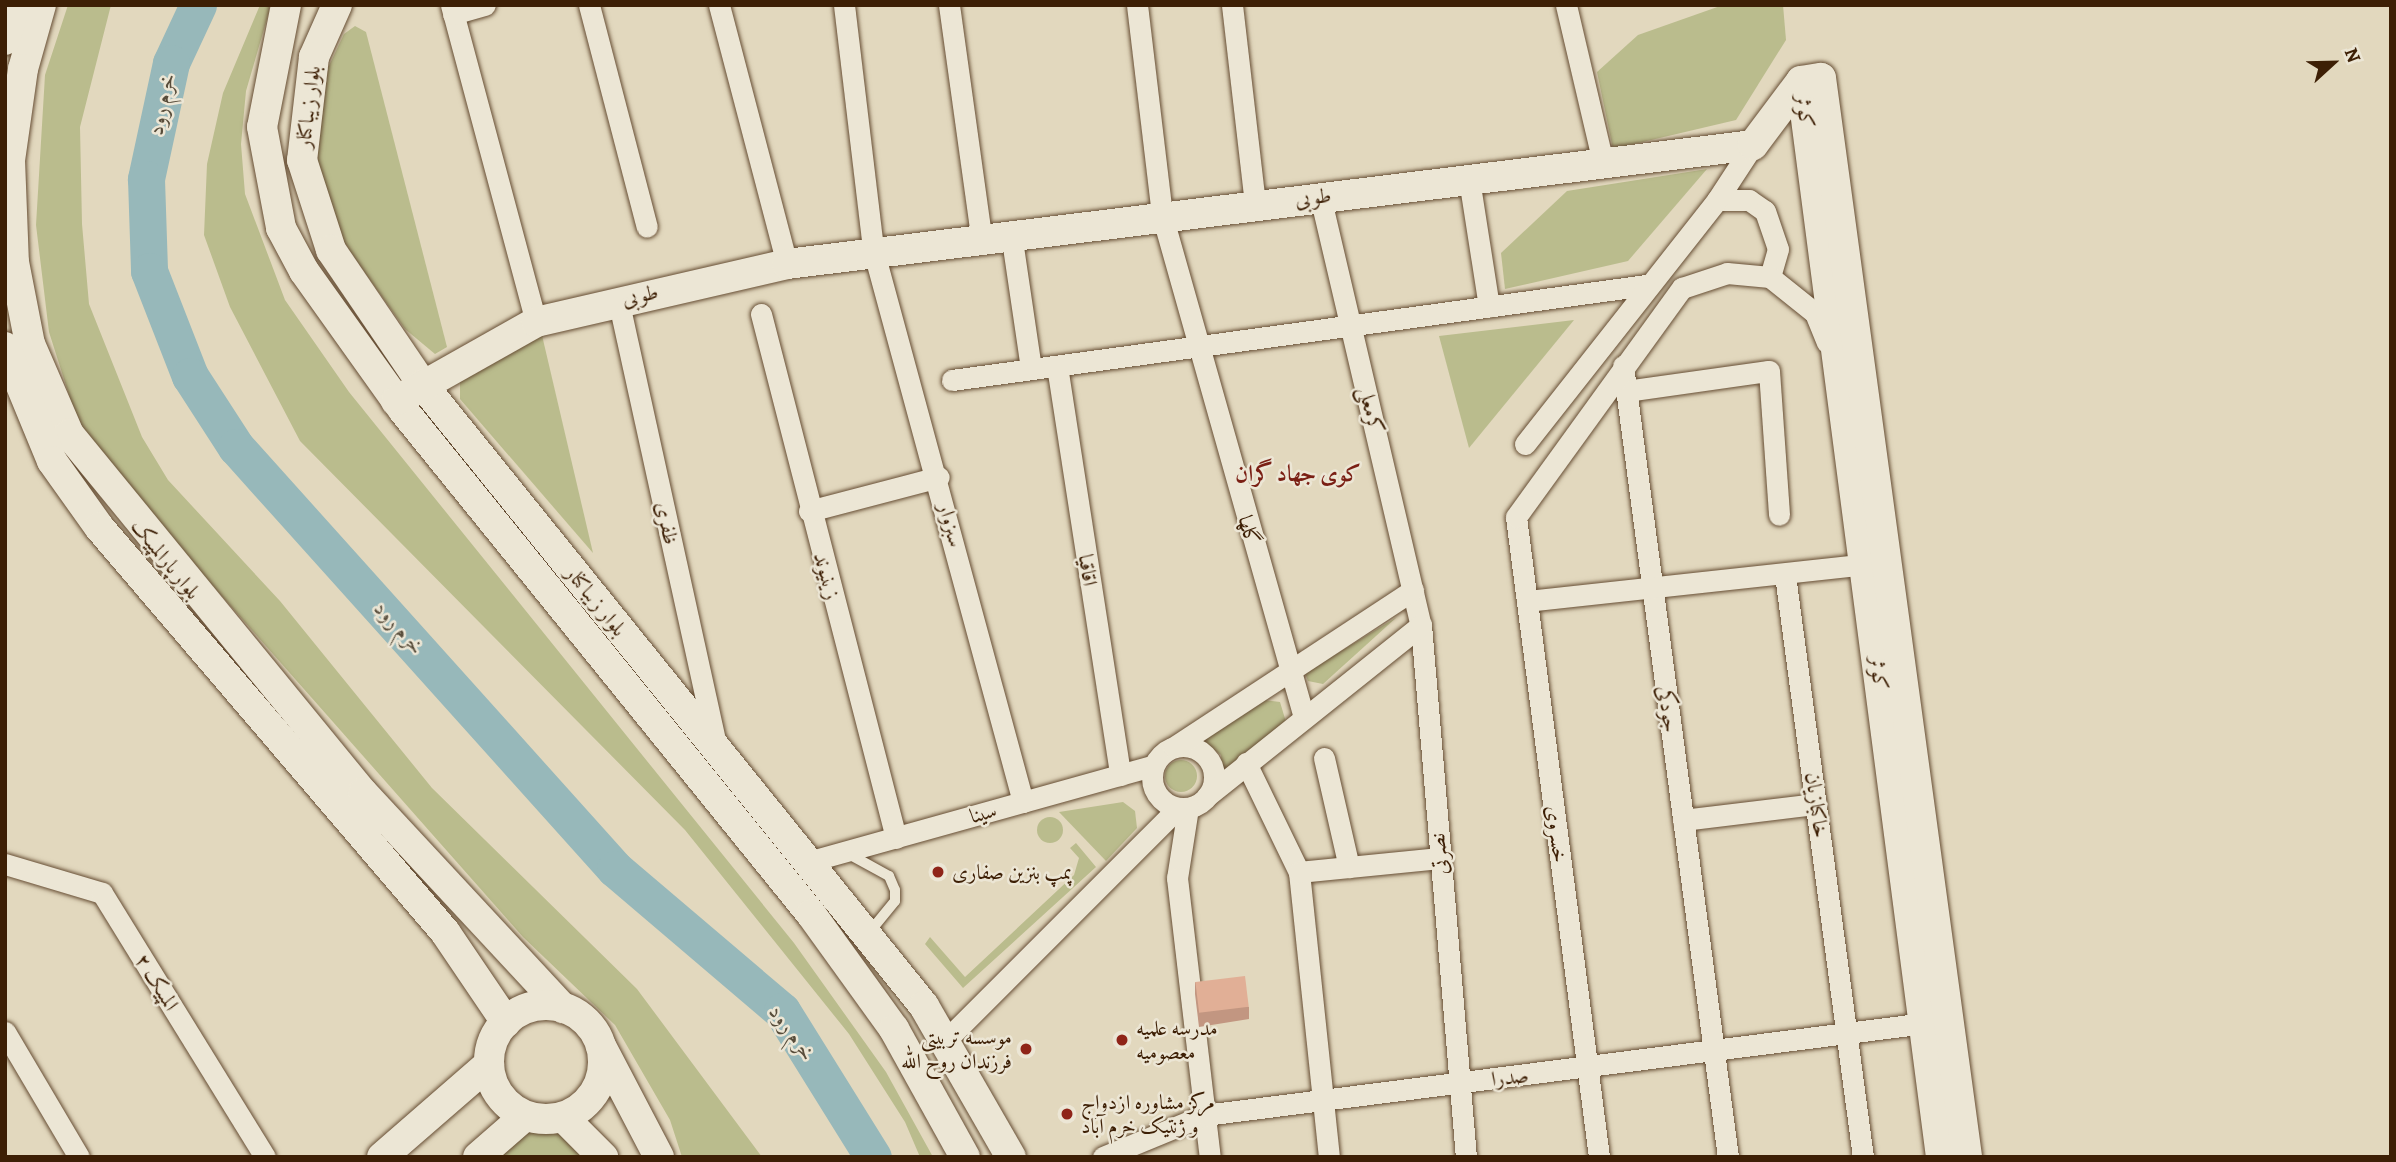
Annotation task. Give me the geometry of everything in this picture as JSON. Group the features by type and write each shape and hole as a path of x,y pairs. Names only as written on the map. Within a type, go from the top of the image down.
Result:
{"main road":[{"path":"5,40 15,5"},
{"name":"بلوار پارالمپیک","path":"41,5 23,69 10,160 14,262 30,344 69,433 363,793 563,1008"},
{"name":"بلوار زیباکنار","path":"286,5 262,127 281,228 396,401 731,812 894,1029 965,1157"},
{"name":"بلوار زیباکنار","path":"337,5 314,57 302,160 331,250 422,384 811,861 924,1006 1011,1157"},
{"name":"کوثر","path":"1877,562 1846,395 1801,81 1821,78 1877,562 1939,1021 1966,1157"},
{"path":"1753,145 1801,81"},
{"name":"طوبی","path":"396,401 536,322 618,299 787,264 873,249 1753,145"},
{"name":"بلوار پارالمپیک","path":"5,347 52,461 99,527 445,932 506,1022"},
{"path":"894,1029 924,1006"},
{"path":"382,1157 489,1064 506,1022 527,1008 563,1008 592,1029 659,1157"},
{"name":"کوثر","path":"1939,1021 1941,1157"},
{"path":"489,1064 499,1095 525,1116 563,1117 592,1097 603,1063 600,1045"},
{"path":"478,1157 525,1116"},
{"path":"563,1117 603,1157"}],"street":[{"path":"485,5 452,10 536,322"},
{"path":"589,5 647,227"},
{"path":"719,5 787,264"},
{"path":"844,5 873,249"},
{"path":"949,5 982,237"},
{"name":"گلها","path":"1137,5 1162,215 1194,346 1303,714"},
{"path":"1232,5 1255,204"},
{"path":"1566,5 1603,163"},
{"path":"1525,444 1646,285 1717,200 1753,145"},
{"path":"1469,178 1489,306"},
{"name":"کرمعلی","path":"1320,196 1421,625"},
{"path":"1717,200 1749,200 1765,211 1778,249 1770,277"},
{"path":"1011,233 1031,369"},
{"name":"سبزوار","path":"873,249 939,477 1023,802"},
{"path":"1623,366 1682,288 1727,273 1770,277 1815,313 1846,395"},
{"path":"952,380 1646,285"},
{"name":"ظفری","path":"618,299 716,746"},
{"name":"زینیوند","path":"761,314 809,511 896,838"},
{"name":"اقاقیا","path":"1056,366 1119,775"},
{"name":"جودکی","path":"1623,366 1728,1157"},
{"name":"خسروی","path":"1600,1157 1516,517 1623,366"},
{"path":"1626,391 1769,371 1779,515"},
{"path":"809,511 939,477"},
{"path":"1527,601 1785,575 1877,562"},
{"name":"خاکبازیان","path":"1785,575 1850,1035 1863,1157"},
{"path":"1183,808 1159,797 1154,765 1174,747 1413,590"},
{"path":"945,1041 1183,808 1208,796 1303,714 1421,625"},
{"name":"نصرتی","path":"1421,625 1466,1157"},
{"path":"1174,747 1187,746 1208,760 1213,772 1208,796"},
{"path":"1324,758 1349,867"},
{"path":"1246,763 1299,872 1329,1157"},
{"name":"سینا","path":"811,861 1154,765"},
{"path":"1683,820 1816,804"},
{"path":"1183,808 1177,878 1210,1157"},
{"path":"1299,872 1439,858"},
{"name":"المپیک ۲","path":"5,864 102,893 265,1157"},
{"name":"صدرا","path":"1103,1157 1205,1115 1714,1053 1939,1021"},
{"path":"5,1032 79,1157"}],"lane":[{"path":"844,852 889,877 895,890 895,901 868,934"}],"green space":[{"path":"68,5 111,5 80,127 82,224 89,304 142,437 168,480 280,601 432,788 637,989 762,1157 682,1157 670,1120 615,1025 523,937 159,525 77,420 49,332 36,225 45,75"},
{"path":"260,5 269,5 269,12 246,91 241,144 245,194 285,300 349,392 794,943 886,1072 933,1157 920,1157 905,1122 849,1034 685,830 300,441 230,307 204,235 207,164 223,93"},
{"path":"1723,5 1783,5 1786,40 1736,120 1613,149 1597,72 1638,35"},
{"path":"355,26 366,32 447,347 435,354 405,329 358,263 338,233 318,179 317,122 327,70 344,34"},
{"path":"1707,169 1628,261 1505,289 1501,253 1567,191"},
{"path":"1574,320 1469,448 1439,336"},
{"path":"541,331 593,553 460,399 460,381"},
{"path":"1397,617 1323,684 1308,681 1305,673"},
{"path":"1263,700 1280,702 1286,722 1222,775 1221,755 1201,739"},
{"path":"1181,760 1192,765 1197,776 1192,787 1181,792 1170,787 1165,776 1170,765"},
{"path":"1123,802 1135,811 1137,828 1106,861 1059,812"},
{"path":"1050,817 1059,821 1063,830 1059,839 1050,843 1041,839 1037,830 1041,821"},
{"path":"1076,843 1096,867 963,988 925,944 930,937 965,977 1074,875 1079,858 1070,848"},
{"path":"525,1116 598,1147 600,1157 479,1157"}],"building":[{"path":"1245,976 1249,1007 1199,1013 1195,982"}],"waterway":[{"name":"خرم رود","path":"198,5 171,63 146,179 149,271 190,376 236,447 615,869 782,1011 873,1157"}],"place":[{"name":"پمپ بنزین صفاری","path":"938,872"},
{"name":"مدرسه علمیه معصومیه","path":"1122,1040"},
{"name":"موسسه تربیتی فرزندان روح الله","path":"1026,1049"},
{"name":"مرکز مشاوره ازدواج و ژنتیک خرم آباد","path":"1067,1114"}],"district":[{"name":"کوی جهاد گران","path":"1298,474"}]}
